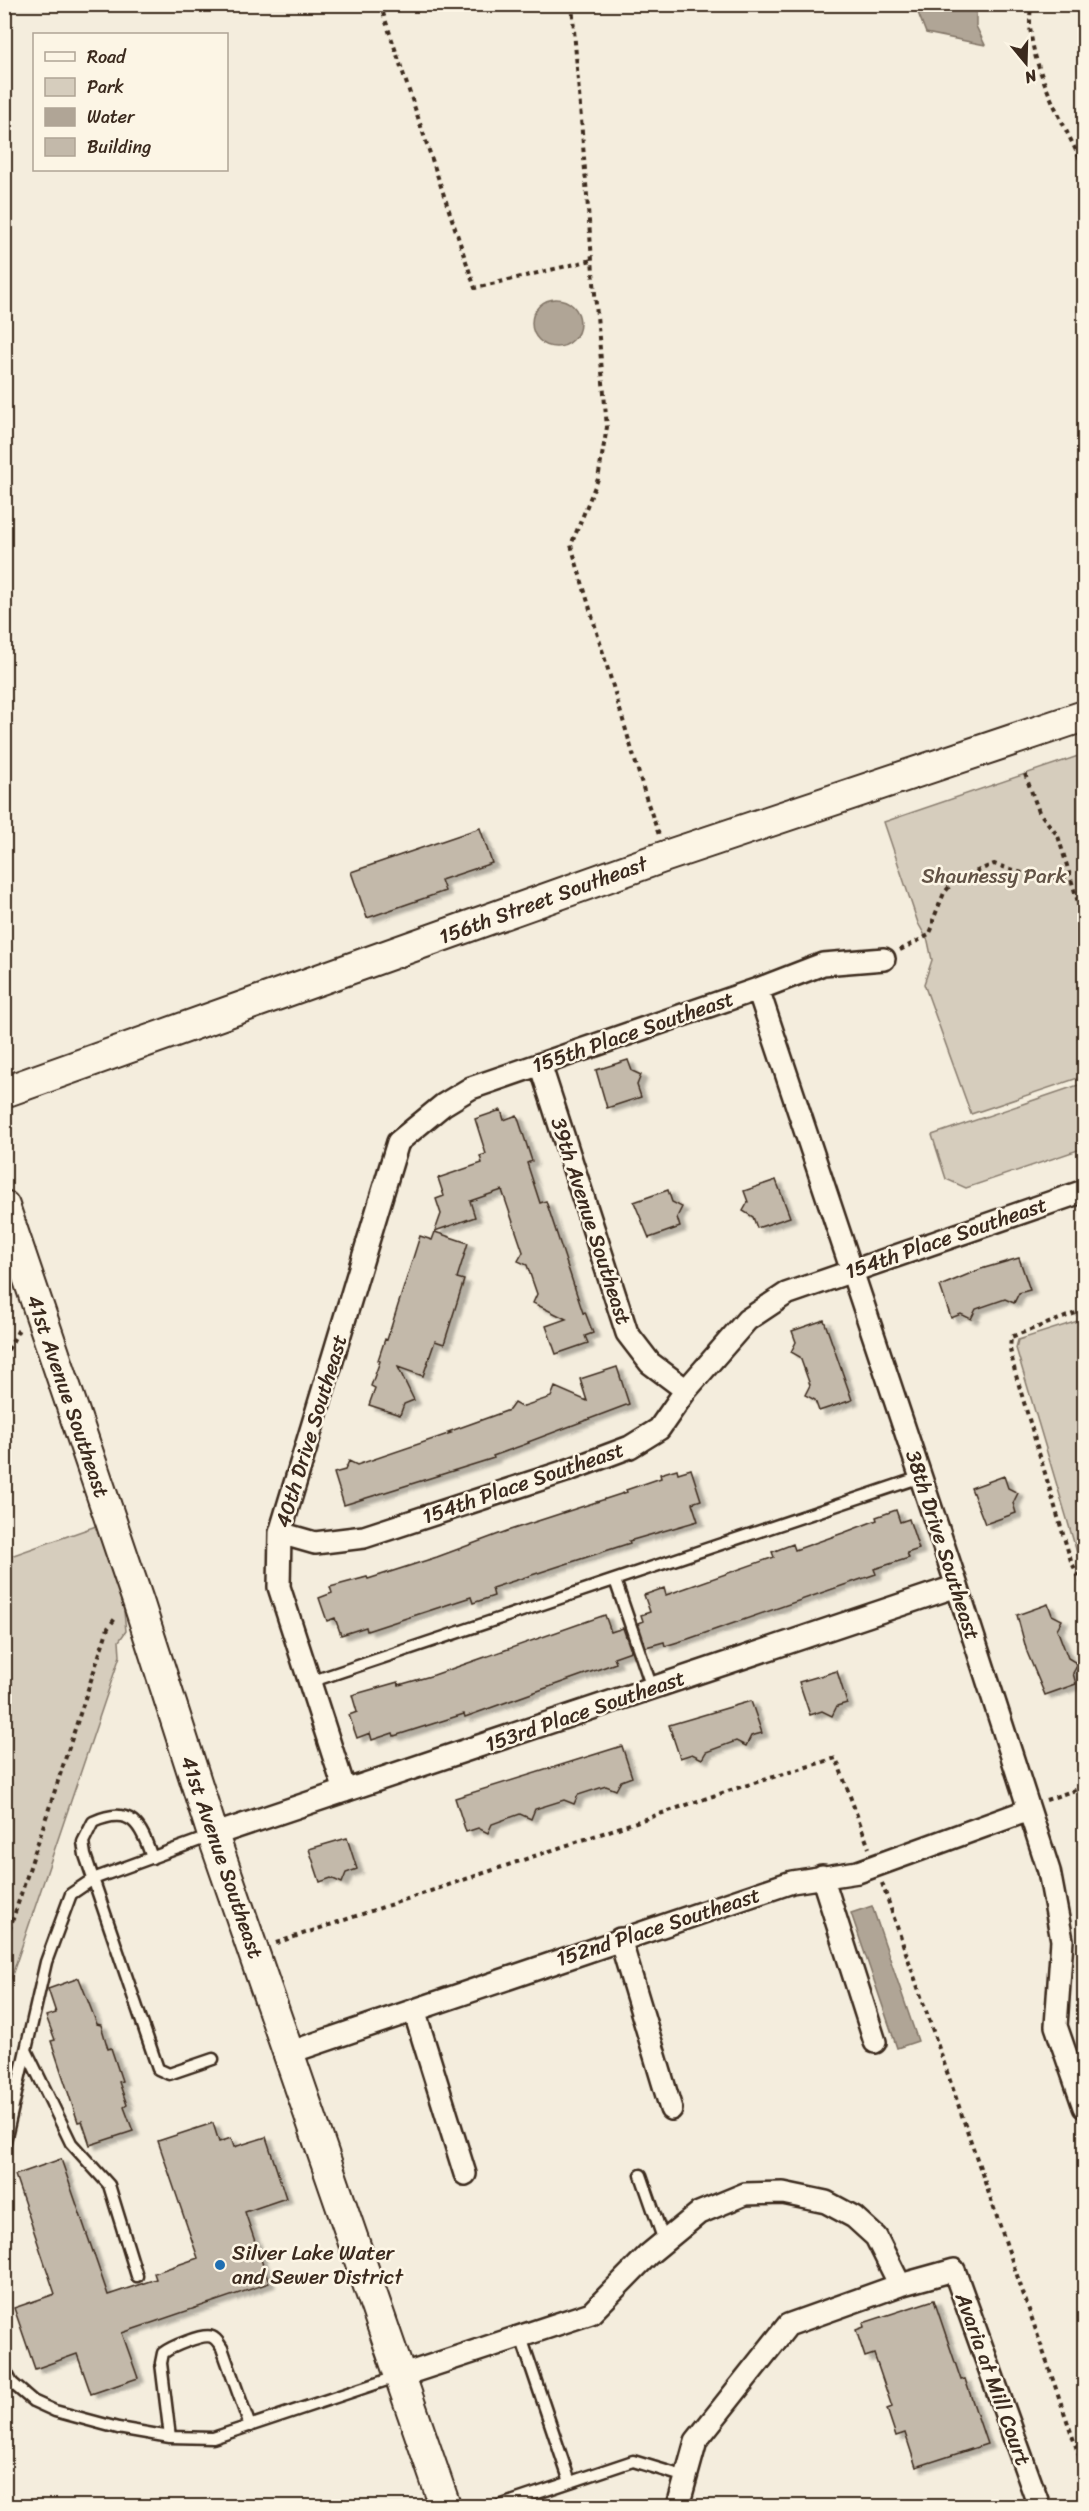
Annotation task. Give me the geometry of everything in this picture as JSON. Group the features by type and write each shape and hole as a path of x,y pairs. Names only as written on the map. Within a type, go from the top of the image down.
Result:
{"street":[{"name":"156th Street Southeast","path":"4,1092 666,856 1084,716"},
{"name":"155th Place Southeast","path":"398,1142 443,1105 471,1088 758,989 823,964 884,959"},
{"name":"38th Drive Southeast","path":"758,989 957,1586 1049,1871 1062,1940 1056,2026 1084,2107"},
{"name":"39th Avenue Southeast","path":"540,1064 627,1333 650,1363 686,1390"},
{"name":"40th Drive Southeast","path":"345,1791 279,1587 280,1533 398,1142"},
{"name":"154th Place Southeast","path":"280,1533 315,1543 364,1537 566,1471 630,1447 659,1429 686,1390 747,1320 786,1294 1084,1191"},
{"name":"41st Avenue Southeast","path":"4,1206 213,1835 445,2506"},
{"name":"153rd Place Southeast","path":"213,1835 957,1586"},
{"name":"152nd Place Southeast","path":"288,2053 792,1882 858,1872 1029,1808"},
{"path":"822,1876 875,2042"},
{"path":"620,1939 671,2109"},
{"path":"414,2010 465,2174"},
{"path":"400,2376 591,2313 648,2255 699,2213 745,2194 783,2193 826,2202 854,2217 876,2237 900,2285"},
{"name":"Avaria at Mill Court","path":"678,2506 696,2441 788,2325 900,2285 954,2270 1039,2506"}],"lane":[{"path":"310,1682 921,1477"},
{"path":"615,1580 652,1688"},
{"path":"152,1858 143,1832 136,1822 117,1814 93,1821 83,1842 93,1880 158,2069 169,2074 213,2059"},
{"path":"4,2146 46,1962 71,1894 93,1880 213,1835"},
{"path":"26,2050 71,2143 109,2185 137,2276"},
{"path":"641,2175 664,2241"},
{"path":"170,2437 161,2363 163,2353 170,2348 206,2336 215,2338 222,2348 250,2426"},
{"path":"521,2337 570,2482"},
{"path":"4,2368 12,2383 33,2401 56,2411 118,2428 170,2437 213,2438 400,2376"},
{"path":"499,2506 633,2461 686,2477"}],"path":[{"path":"380,4 475,288 592,260"},
{"path":"573,4 607,427 598,479 571,545 647,801 666,856"},
{"path":"1036,4 1031,8 1029,16 1031,38 1041,71 1084,168"},
{"path":"1025,774 1039,812 1058,836 1084,922"},
{"path":"884,959 929,935 936,911 955,880 994,864 1035,877 1070,878"},
{"path":"1084,1310 1011,1337 1010,1349 1071,1561 1084,1587"},
{"path":"4,1937 8,1934 108,1628 122,1609 136,1598"},
{"path":"253,1949 288,1940 731,1790 836,1758 876,1865 1084,2470"},
{"path":"1029,1808 1084,1786"}],"green space":[{"name":"Shaunessy Park","path":"1084,754 1084,1076 971,1114 924,984 932,960 928,941 918,923 884,822"},
{"path":"1084,1083 1084,1148 966,1188 946,1179 932,1135"},
{"path":"1084,1319 1084,1566 1078,1556 1016,1348 1018,1340"},
{"path":"99,1525 122,1593 126,1631 119,1641 120,1656 5,1996 5,1558"}],"water":[{"path":"915,5 976,5 976,26 985,45 926,33"},
{"path":"551,299 561,299 573,306 580,318 580,328 573,340 561,347 551,347 536,336 532,328 532,318 543,303"},
{"path":"872,1906 918,2041 897,2048 851,1913"}],"building":[{"path":"480,828 492,863 441,880 445,891 367,918 351,872"},
{"path":"628,1060 632,1071 641,1075 637,1085 641,1097 607,1108 596,1070"},
{"path":"501,1110 504,1120 517,1115 532,1161 527,1163 540,1203 546,1201 583,1313 585,1312 593,1333 585,1336 588,1343 556,1354 546,1326 566,1319 533,1303 537,1294 527,1265 518,1261 523,1252 502,1190 470,1201 475,1217 435,1231 441,1214 436,1199 444,1196 438,1178 482,1163 480,1156 486,1154 475,1119"},
{"path":"776,1180 790,1217 757,1228 753,1217 743,1211 748,1202 744,1191"},
{"path":"668,1190 672,1202 682,1207 677,1217 680,1227 649,1238 634,1202"},
{"path":"435,1232 468,1243 457,1278 464,1280 444,1344 435,1341 423,1376 398,1367 414,1400 404,1404 400,1415 369,1405 375,1388 371,1386 420,1236 432,1240"},
{"path":"1019,1258 1030,1290 1019,1293 1014,1303 1005,1299 976,1309 971,1319 961,1314 951,1318 940,1286 981,1269"},
{"path":"824,1320 852,1400 819,1411 815,1400 805,1395 810,1385 800,1357 791,1352 796,1342 792,1331"},
{"path":"617,1367 629,1404 493,1456 494,1458 344,1505 334,1473 345,1470 349,1461 357,1465 451,1433 448,1432 509,1410 514,1403 521,1407 551,1397 555,1387 587,1401 580,1379"},
{"path":"677,1469 678,1473 691,1469 701,1500 692,1503 698,1521 629,1541 630,1543 492,1588 494,1596 473,1603 471,1597 367,1631 366,1627 341,1635 335,1618 327,1621 319,1598 332,1593 330,1587 367,1577 368,1579 437,1557 507,1531 627,1492 626,1490 661,1478 660,1474"},
{"path":"1004,1476 1008,1488 1018,1493 1013,1503 1016,1513 985,1524 971,1488"},
{"path":"896,1510 900,1522 909,1519 919,1549 907,1553 909,1558 874,1569 876,1574 688,1639 665,1646 664,1642 646,1647 638,1623 643,1621 641,1615 650,1612 644,1595 664,1588 666,1595 774,1557 772,1552 793,1544 795,1550 877,1520 876,1517"},
{"path":"1048,1604 1052,1615 1062,1620 1057,1629 1068,1658 1078,1664 1073,1673 1076,1684 1045,1695 1027,1652 1017,1615"},
{"path":"605,1615 611,1632 623,1628 631,1651 614,1657 616,1663 465,1717 464,1714 394,1736 393,1733 372,1740 370,1733 357,1738 349,1715 357,1712 352,1695 434,1675"},
{"path":"837,1671 847,1703 837,1706 832,1716 822,1711 810,1715 799,1682"},
{"path":"751,1701 762,1733 751,1736 746,1746 736,1741 706,1752 702,1759 692,1754 680,1758 669,1725"},
{"path":"622,1746 632,1777 621,1781 616,1790 606,1786 578,1795 574,1804 564,1800 535,1809 531,1819 520,1814 492,1824 488,1833 478,1828 466,1832 455,1798"},
{"path":"347,1838 357,1869 346,1873 342,1883 331,1878 320,1882 309,1849"},
{"path":"79,1978 97,2024 101,2025 108,2049 111,2048 122,2081 119,2082 127,2105 124,2107 133,2131 90,2145 82,2121 78,2122 51,2041 55,2040 46,2016 56,2013 48,1989"},
{"name":"Silver Lake Water and Sewer District","path":"213,2123 219,2142 231,2138 234,2147 266,2137 286,2198 245,2212 269,2283 122,2333 138,2378 91,2394 77,2354 35,2369 14,2308 55,2294 15,2175 61,2159 108,2295 156,2279 154,2273 198,2258 158,2141"},
{"path":"934,2300 961,2380 965,2379 987,2444 916,2467 905,2433 896,2436 887,2409 892,2407 874,2354 865,2357 856,2330 864,2327 863,2323"}],"place":[{"name":"Silver Lake Water and Sewer District","path":"220,2265"}]}
